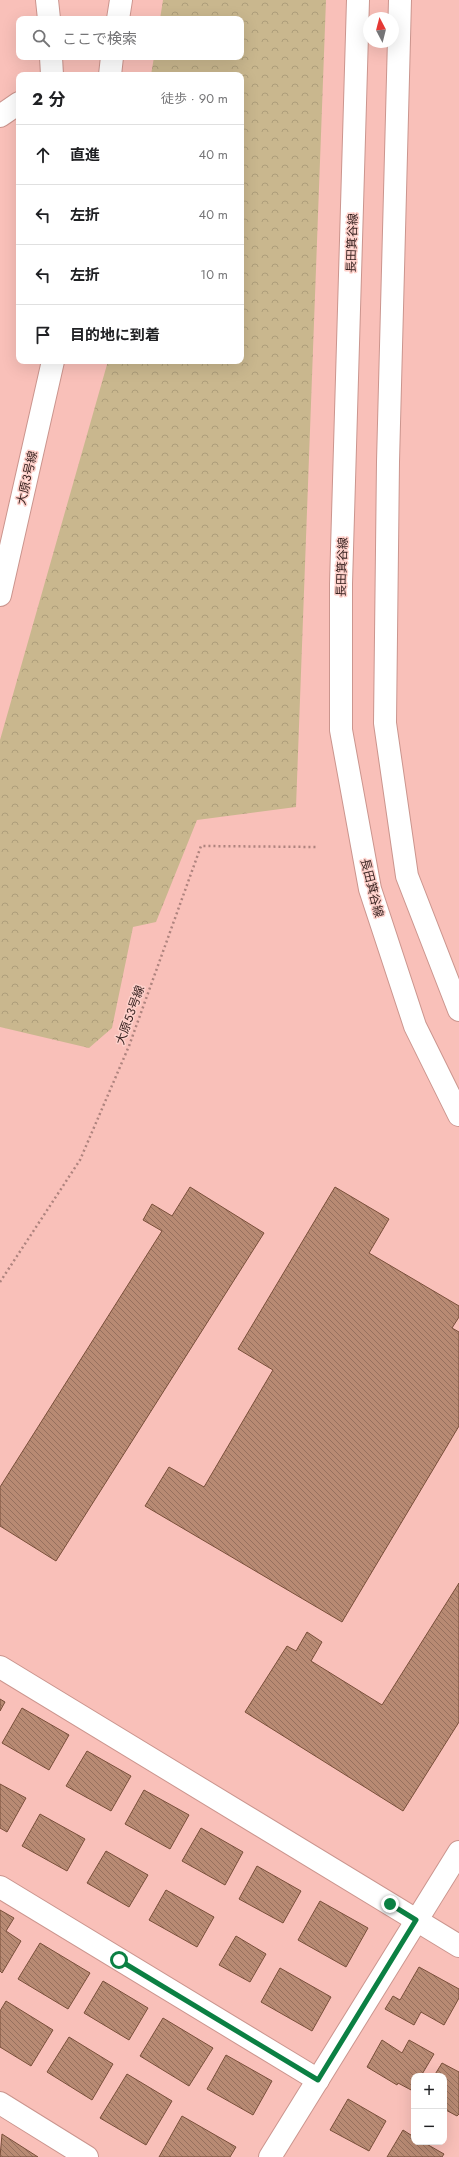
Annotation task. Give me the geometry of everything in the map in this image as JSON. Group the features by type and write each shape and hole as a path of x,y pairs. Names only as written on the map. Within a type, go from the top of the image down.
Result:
{"street":[{"path":"47,0 49,16"},
{"path":"118,16 121,0"},
{"name":"長田箕谷線","path":"358,0 341,584 341,730 370,889 415,1026 459,1115"},
{"path":"400,0 388,462 385,723 407,876 459,1010"},
{"path":"51,60 52,72"},
{"path":"110,72 112,60"},
{"path":"0,116 16,105"},
{"name":"大原３号線","path":"0,595 52,364"},
{"path":"0,1667 459,1946"},
{"path":"270,2157 459,1852"},
{"path":"0,1887 318,2080"},
{"path":"0,2103 87,2157"}],"path":[{"name":"大原５３号線","path":"0,1282 80,1160 129,1046 201,846 316,847"}],"green space":[{"path":"163,0 326,0 296,807 197,820 156,922 133,927 112,1028 89,1048 0,1027 0,740 107,364 244,364 244,72 152,72 154,60 244,60 244,16 160,16"}],"building":[{"path":"190,1187 264,1233 56,1561 0,1526 0,1487 162,1231 143,1220 152,1204 172,1216"},
{"path":"335,1187 389,1219 369,1253 459,1306 459,1317 452,1328 459,1332 459,1426 342,1622 145,1506 169,1467 204,1487 273,1370 238,1349"},
{"path":"459,1583 459,1722 403,1811 245,1712 287,1646 296,1651 307,1632 322,1642 311,1661 382,1705"},
{"path":"0,1699 5,1702 0,1711"},
{"path":"22,1708 69,1735 49,1770 2,1743"},
{"path":"87,1751 131,1776 111,1811 66,1786"},
{"path":"0,1784 26,1798 7,1832 0,1828"},
{"path":"144,1790 189,1815 170,1849 125,1824"},
{"path":"40,1814 85,1839 67,1871 22,1846"},
{"path":"201,1828 243,1852 225,1885 182,1861"},
{"path":"106,1851 148,1875 129,1907 87,1883"},
{"path":"257,1866 301,1891 283,1923 239,1899"},
{"path":"166,1890 214,1917 197,1947 149,1920"},
{"path":"320,1901 368,1928 346,1967 298,1940"},
{"path":"0,1910 14,1918 6,1931 21,1941 2,1973 0,1971"},
{"path":"236,1936 266,1954 250,1982 219,1965"},
{"path":"40,1943 90,1973 68,2009 18,1979"},
{"path":"419,1967 459,1989 459,1998 444,2025 421,2012 414,2025 385,2009 393,1996 400,2000"},
{"path":"280,1968 331,1997 312,2031 261,2002"},
{"path":"103,1981 148,2008 129,2040 84,2013"},
{"path":"6,2001 53,2030 31,2066 0,2047 0,2011"},
{"path":"163,2018 213,2048 189,2086 140,2056"},
{"path":"69,2037 113,2064 92,2100 47,2072"},
{"path":"382,2040 402,2053 409,2040 434,2054 423,2073 411,2073 411,2090 398,2083 397,2085 367,2067"},
{"path":"226,2055 272,2081 253,2115 207,2089"},
{"path":"442,2063 459,2072 459,2114 457,2116 447,2111 447,2073 436,2073"},
{"path":"127,2074 172,2101 146,2145 100,2118"},
{"path":"348,2099 386,2121 369,2151 330,2130"},
{"path":"182,2116 236,2147 230,2157 159,2157"},
{"path":"403,2130 411,2135 411,2145 428,2145 444,2154 442,2157 387,2157"},
{"path":"2,2134 38,2157 0,2157"}],"route":[{"path":"119,1960 318,2080 416,1920 390,1904"}]}
